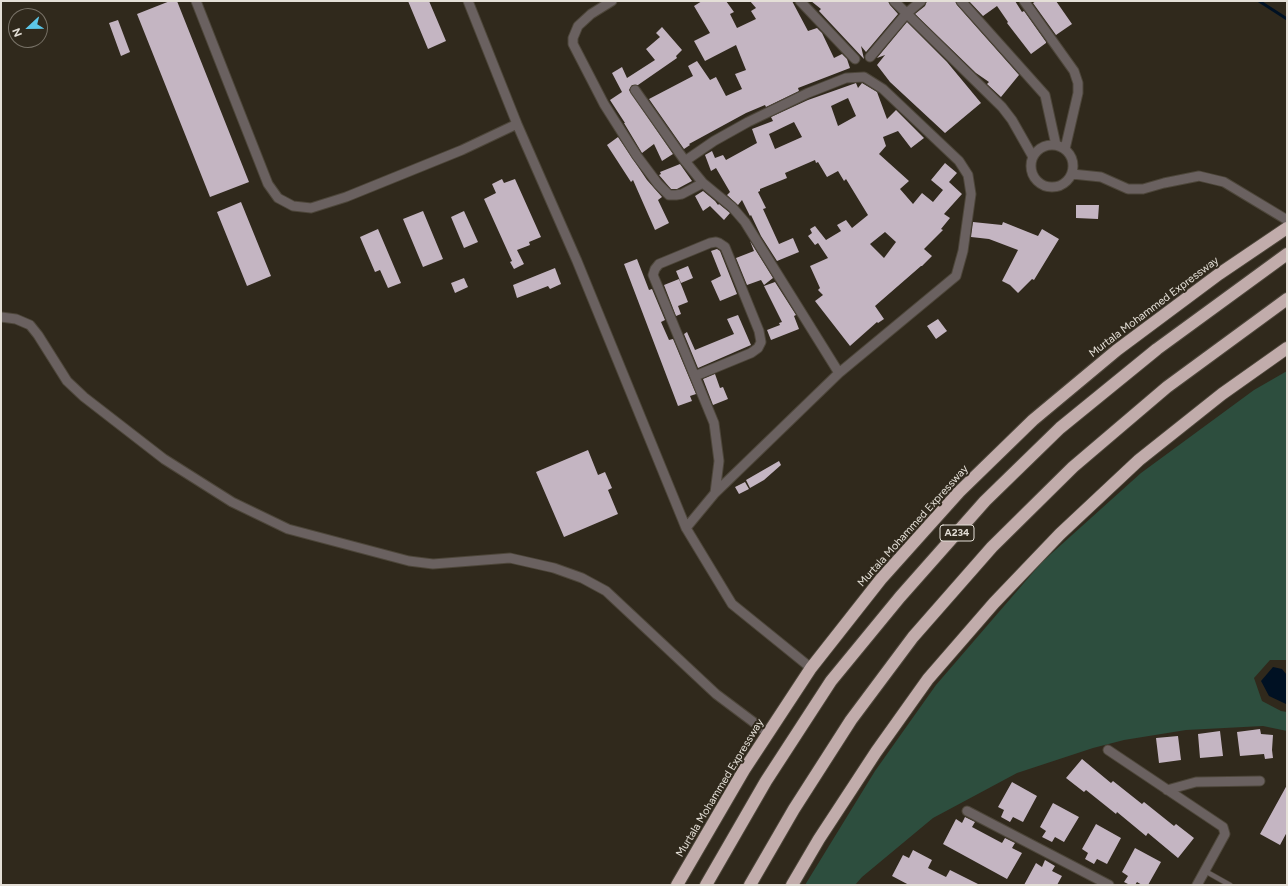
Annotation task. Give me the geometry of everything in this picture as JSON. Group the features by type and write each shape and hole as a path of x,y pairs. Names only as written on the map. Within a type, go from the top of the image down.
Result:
{"highway":[{"name":"Murtala Mohammed Expressway","path":"677,885 744,770 811,668 881,579 959,492 1033,420 1117,350 1219,274 1287,228"},
{"name":"A234","path":"706,885 766,781 831,681 900,597 985,501 1060,428 1151,354 1287,254"},
{"path":"750,885 794,809 851,720 913,637 992,547 1073,467 1167,387 1287,299"},
{"path":"792,885 819,839 876,752 928,679 994,603 1060,534 1139,460 1222,394 1287,348"}],"street":[{"path":"196,1 268,184 278,198 293,206 311,208 346,197 462,150 517,124"},
{"path":"468,1 517,124 577,261 686,528 732,604 811,668"},
{"path":"612,1 591,14 578,26 573,38 573,44 576,50 604,104 637,156 658,184 669,195 676,196 703,183"},
{"path":"800,1 855,59"},
{"path":"894,1 1002,107 1012,120 1033,157"},
{"path":"870,57 907,14 921,1"},
{"path":"961,1 1045,95 1060,147 1071,156 1073,165 1072,174 1066,182 1058,186 1048,186 1040,183 1034,176 1031,166 1033,157 1038,150 1047,146 1060,147"},
{"path":"1024,1 1074,71 1078,83 1078,93 1060,147"},
{"path":"685,162 714,141 748,122 808,93 846,78 864,77 883,89 960,162 968,175 971,194 963,251 956,276 839,373 715,493 686,528"},
{"path":"635,90 685,162 703,183 732,207 745,222 839,373"},
{"path":"1072,174 1101,177 1128,189 1143,189 1199,176 1224,182 1287,220"},
{"path":"695,376 751,353 758,348 761,342 759,331 725,247 719,243 710,243 659,264 653,275 714,423 719,461 715,493"},
{"path":"1,317 16,319 30,325 67,381 84,398 164,459 232,502 288,529 410,561 433,564 510,558 554,568 582,578 606,591 716,694 768,733"},
{"path":"1108,750 1223,827 1225,834 1197,885"},
{"path":"1167,790 1196,782 1260,781"},
{"path":"967,811 1109,885"}],"lane":[{"path":"1205,871 1230,885"}],"green space":[{"path":"1287,371 1287,660 1270,660 1254,678 1262,701 1281,711 1287,712 1287,731 1263,726 1186,730 1124,740 1093,748 1017,773 933,818 862,877 855,885 805,885 875,771 936,685 1042,562 1141,473 1254,390"}],"water":[{"path":"1273,667 1282,669 1287,675 1287,704 1269,696 1261,681"}],"building":[{"path":"170,1 177,1 249,182 210,197 137,14"},
{"path":"408,1 429,1 446,41 428,49"},
{"path":"702,1 726,1 734,12 730,14 737,28 756,19 751,11 756,8 750,1 792,1 808,31 817,28 822,33 834,58 842,54 847,59 850,68 798,88 799,91 766,107 765,105 746,113 689,144 690,145 684,149 649,99 693,76 688,66 697,61 710,80 716,77 726,96 742,89 735,74 746,70 736,45 705,61 694,41 710,33 694,6"},
{"path":"811,1 888,1 898,14 866,52 861,46 864,59 819,11 821,9"},
{"path":"927,1 955,1 1019,75 1001,97 987,84 989,82 976,73 915,14 925,6"},
{"path":"969,1 1015,1 1022,12 1024,11 1046,43 1031,54 1007,23 1008,22 997,6 983,16"},
{"path":"1036,1 1056,1 1072,24 1056,35 1033,3"},
{"path":"118,20 130,52 121,56 109,23"},
{"path":"907,22 947,62 981,103 945,133 890,82 877,65 885,55 877,58"},
{"path":"662,27 682,50 676,56 677,58 638,85 632,85 629,90 673,154 662,161 654,144 642,153 610,100 622,92 612,73 622,67 627,78 655,60 646,49 660,37 656,33"},
{"path":"856,83 858,88 862,83 877,92 887,119 896,110 924,138 911,148 898,131 883,137 886,146 879,154 909,181 900,189 913,204 922,193 933,202 943,190 931,180 945,163 957,173 949,182 962,194 944,214 950,218 941,229 943,230 924,249 932,256 875,306 884,319 878,323 877,322 850,346 815,301 823,295 818,290 820,288 810,266 828,258 818,243 815,245 808,236 812,233 810,229 815,226 826,240 841,231 837,225 846,220 852,228 868,215 846,179 844,181 838,171 827,177 818,162 816,163 815,160 785,173 787,178 760,189 758,192 766,208 763,209 779,244 793,238 799,252 777,261 761,236 742,200 738,205 727,195 730,192 716,168 711,171 705,155 712,151 715,158 723,155 726,160 757,143 752,129 773,121 771,117 808,100","holes":["848,98 856,116 838,126 831,106","794,122 802,137 775,149 769,134","885,232 896,242 884,258 870,244"]},
{"path":"618,137 647,180 662,197 658,200 669,223 655,230 633,180 631,182 607,145"},
{"path":"680,164 692,181 677,189 671,189 659,175 661,174 660,172"},
{"path":"502,179 504,183 515,179 541,237 529,242 530,245 517,250 524,264 514,269 510,262 512,261 484,199 496,193 492,184"},
{"path":"703,191 718,205 719,204 730,213 724,220 710,206 703,211 695,196"},
{"path":"241,202 271,276 247,286 217,212"},
{"path":"1076,205 1099,205 1098,219 1076,218"},
{"path":"423,211 443,259 423,267 403,219"},
{"path":"464,211 478,242 464,248 451,217"},
{"path":"973,222 1002,225 1003,222 1038,236 1042,229 1059,239 1034,280 1032,279 1018,293 1010,285 1002,281 1018,250 989,239 971,237"},
{"path":"378,229 401,283 388,288 380,270 375,272 360,237"},
{"path":"750,241 773,278 764,285 761,280 747,285 736,258 754,251"},
{"path":"717,249 720,251 737,294 720,301 711,281 721,276 711,251"},
{"path":"637,259 649,290 652,289 665,320 661,322 669,340 673,339 696,394 690,396 692,401 678,406 624,264"},
{"path":"688,266 693,278 681,283 676,271"},
{"path":"555,268 561,284 550,289 548,286 517,298 513,285"},
{"path":"464,278 468,287 455,293 451,283"},
{"path":"679,279 688,302 678,306 681,314 676,316 664,285"},
{"path":"775,282 796,315 794,316 799,329 771,340 767,330 780,325 779,323 782,322 764,286"},
{"path":"738,315 751,345 698,368 684,334 687,332 695,350 734,334 727,319"},
{"path":"938,319 947,331 936,339 927,326"},
{"path":"715,374 720,388 723,387 728,399 713,405 703,379"},
{"path":"588,450 598,475 605,472 612,488 608,490 618,514 564,537 536,472"},
{"path":"779,461 781,465 764,480 750,488 746,480"},
{"path":"745,482 749,489 739,494 735,487"},
{"path":"1260,729 1261,734 1273,735 1273,758 1265,759 1264,754 1240,756 1237,732"},
{"path":"1220,731 1223,756 1200,758 1198,734"},
{"path":"1178,736 1181,760 1159,763 1156,738"},
{"path":"1082,759 1111,783 1113,781 1142,804 1144,802 1174,826 1176,824 1194,838 1178,858 1148,833 1146,836 1117,812 1116,814 1086,790 1084,792 1066,778"},
{"path":"1012,782 1037,796 1023,822 1013,817 1010,822 1001,817 1004,810 998,807"},
{"path":"1287,785 1287,832 1280,845 1260,834"},
{"path":"1053,803 1079,817 1064,842 1055,837 1052,842 1042,837 1046,831 1040,827"},
{"path":"965,817 975,822 972,827 1002,843 1005,838 1015,843 1012,848 1022,853 1007,879 943,844 956,819 962,823"},
{"path":"1096,824 1121,838 1107,864 1097,859 1094,864 1085,859 1088,853 1082,849"},
{"path":"1135,848 1161,862 1148,885 1142,885 1137,882 1135,885 1130,885 1124,882 1128,876 1122,872"},
{"path":"913,850 932,860 928,868 946,877 950,870 980,885 909,885 892,876 903,855 909,858"},
{"path":"1045,860 1055,866 1052,871 1062,876 1057,885 1024,885 1036,863 1042,867"}],"waterway":[{"path":"1259,1 1287,19"}]}
